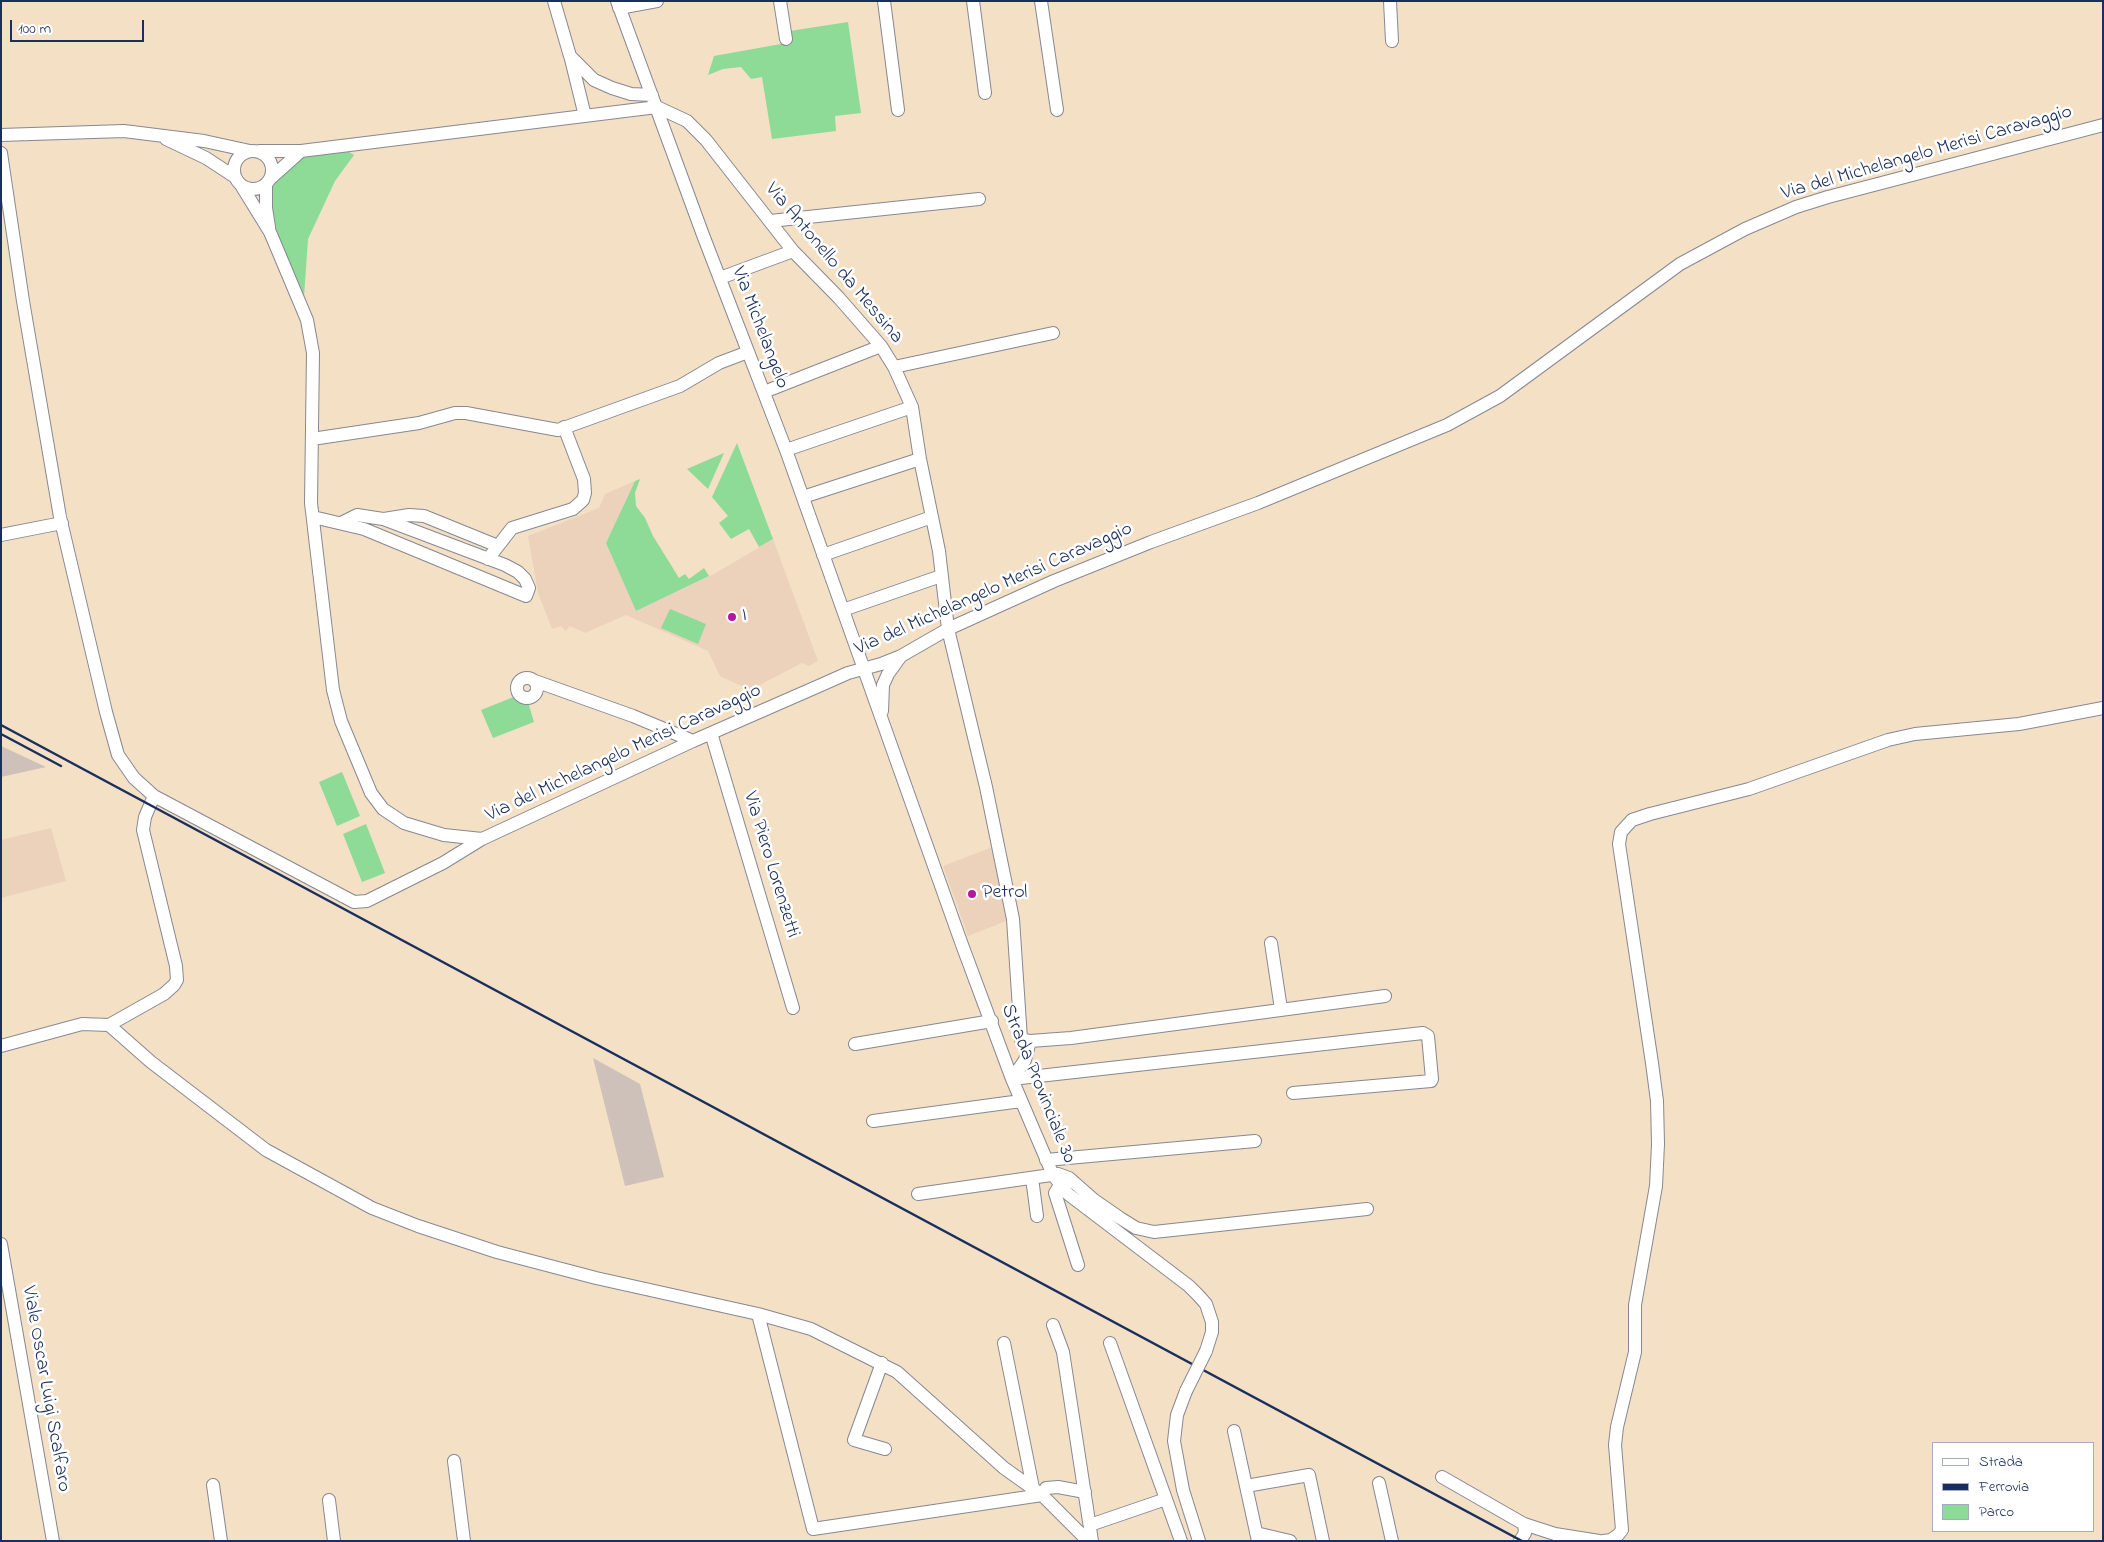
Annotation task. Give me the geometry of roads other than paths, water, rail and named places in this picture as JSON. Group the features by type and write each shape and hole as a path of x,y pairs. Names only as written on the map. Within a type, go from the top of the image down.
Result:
{"street":[{"path":"554,1 586,116"},
{"path":"618,4 657,1"},
{"path":"780,1 786,40"},
{"path":"884,1 898,110"},
{"path":"973,1 985,94"},
{"path":"1041,1 1057,110"},
{"path":"1390,1 1392,41"},
{"name":"Via Michelangelo","path":"618,4 786,450 863,668"},
{"path":"570,56 594,80 612,88 654,101"},
{"path":"1,135 124,131 204,141 254,151 301,151 586,116 654,101"},
{"name":"Via Antonello da Messina","path":"654,101 687,121 706,140 793,252 839,298 881,346 894,367 912,407 920,459 939,551 948,629 986,787 1013,920 1021,1040 1030,1041"},
{"name":"Via del Michelangelo Merisi Caravaggio","path":"238,181 270,232 307,320 313,353 311,503 332,640 333,690 340,721 371,793 383,809 404,823 444,835 482,839 693,741 848,673 901,656 948,629 1054,581 1151,542 1258,503 1410,442 1454,422 1507,390 1680,264 1745,229 1796,207 1828,197 2103,125"},
{"path":"155,134 206,158 251,189 269,181 301,151"},
{"path":"238,181 234,172 236,160 240,156 254,151 270,158 272,164 269,181"},
{"path":"1,153 39,398 62,523 106,712 118,755 134,778 154,796 354,902 367,901 443,863 482,839"},
{"name":"Via del Michelangelo Merisi Caravaggio","path":"269,181 266,208 270,232"},
{"path":"770,221 979,199"},
{"path":"720,278 793,252"},
{"path":"894,367 1052,333"},
{"path":"764,392 881,346"},
{"path":"312,439 419,424 455,413 466,413 558,430 680,386 719,363 748,352"},
{"path":"786,450 912,407"},
{"path":"488,559 512,528 573,508 583,500 585,493 584,479 564,427"},
{"path":"803,497 920,459"},
{"path":"313,517 364,529 526,596 529,588 525,579 518,572 383,519 357,515 341,523"},
{"path":"383,519 409,515 424,516 498,546"},
{"path":"823,555 932,517"},
{"path":"1,535 62,523"},
{"path":"843,610 941,576"},
{"path":"882,718 883,685 888,674 901,656"},
{"name":"Strada Provinciale 30","path":"863,668 1012,1079 1056,1180 1078,1202 1189,1286 1206,1304 1212,1322 1212,1332 1206,1351 1186,1391 1177,1415 1174,1441 1179,1475 1199,1541"},
{"path":"535,681 633,716 693,741"},
{"path":"1603,1541 1618,1536 1622,1530 1615,1445 1617,1427 1635,1352 1635,1305 1656,1186 1658,1144 1657,1102 1619,844 1621,832 1632,820 1749,789 1888,740 1915,734 2019,724 2103,708"},
{"name":"Via Piero Lorenzetti","path":"711,733 793,1008"},
{"path":"1,1046 82,1024 109,1025 164,994 176,980 176,966 143,830 144,817 154,796"},
{"path":"1271,943 1281,1009"},
{"path":"1012,1079 1025,1060 1030,1041 1071,1038 1385,996"},
{"path":"855,1044 992,1021"},
{"path":"109,1025 151,1062 266,1150 372,1208 418,1226 497,1252 596,1278 758,1314 812,1329 882,1363 897,1372 1004,1468 1038,1492 1088,1541"},
{"path":"1012,1079 1413,1034 1423,1033 1428,1036 1431,1081 1293,1093"},
{"path":"873,1121 1021,1101"},
{"path":"1046,1160 1255,1141"},
{"path":"1078,1265 1054,1193 1058,1174 1069,1178 1094,1200 1136,1228 1154,1232 1368,1209"},
{"path":"1032,1178 1037,1216"},
{"path":"918,1194 1032,1178 1056,1180"},
{"name":"Viale Oscar Luigi Scalfaro","path":"1,1244 53,1541"},
{"path":"758,1314 813,1529 1038,1492 1046,1488 1058,1486 1085,1492"},
{"path":"1053,1325 1064,1352 1092,1541"},
{"path":"1004,1342 1038,1492"},
{"path":"1110,1343 1181,1541"},
{"path":"882,1363 854,1440 885,1449"},
{"path":"1234,1431 1257,1537 1290,1541"},
{"path":"454,1461 464,1541"},
{"path":"1246,1486 1309,1475 1323,1541"},
{"path":"1442,1476 1524,1524 1555,1534 1599,1541"},
{"path":"1379,1483 1392,1541"},
{"path":"213,1485 221,1541"},
{"path":"329,1500 334,1541"},
{"path":"1090,1525 1128,1508 1166,1500"},
{"path":"1520,1541 1525,1533 1524,1524"}],"railway":[{"path":"1,725 1522,1541"},
{"path":"1,734 61,766"}],"place":[{"name":"I","path":"732,617"},
{"name":"Petrol","path":"972,894"}]}
